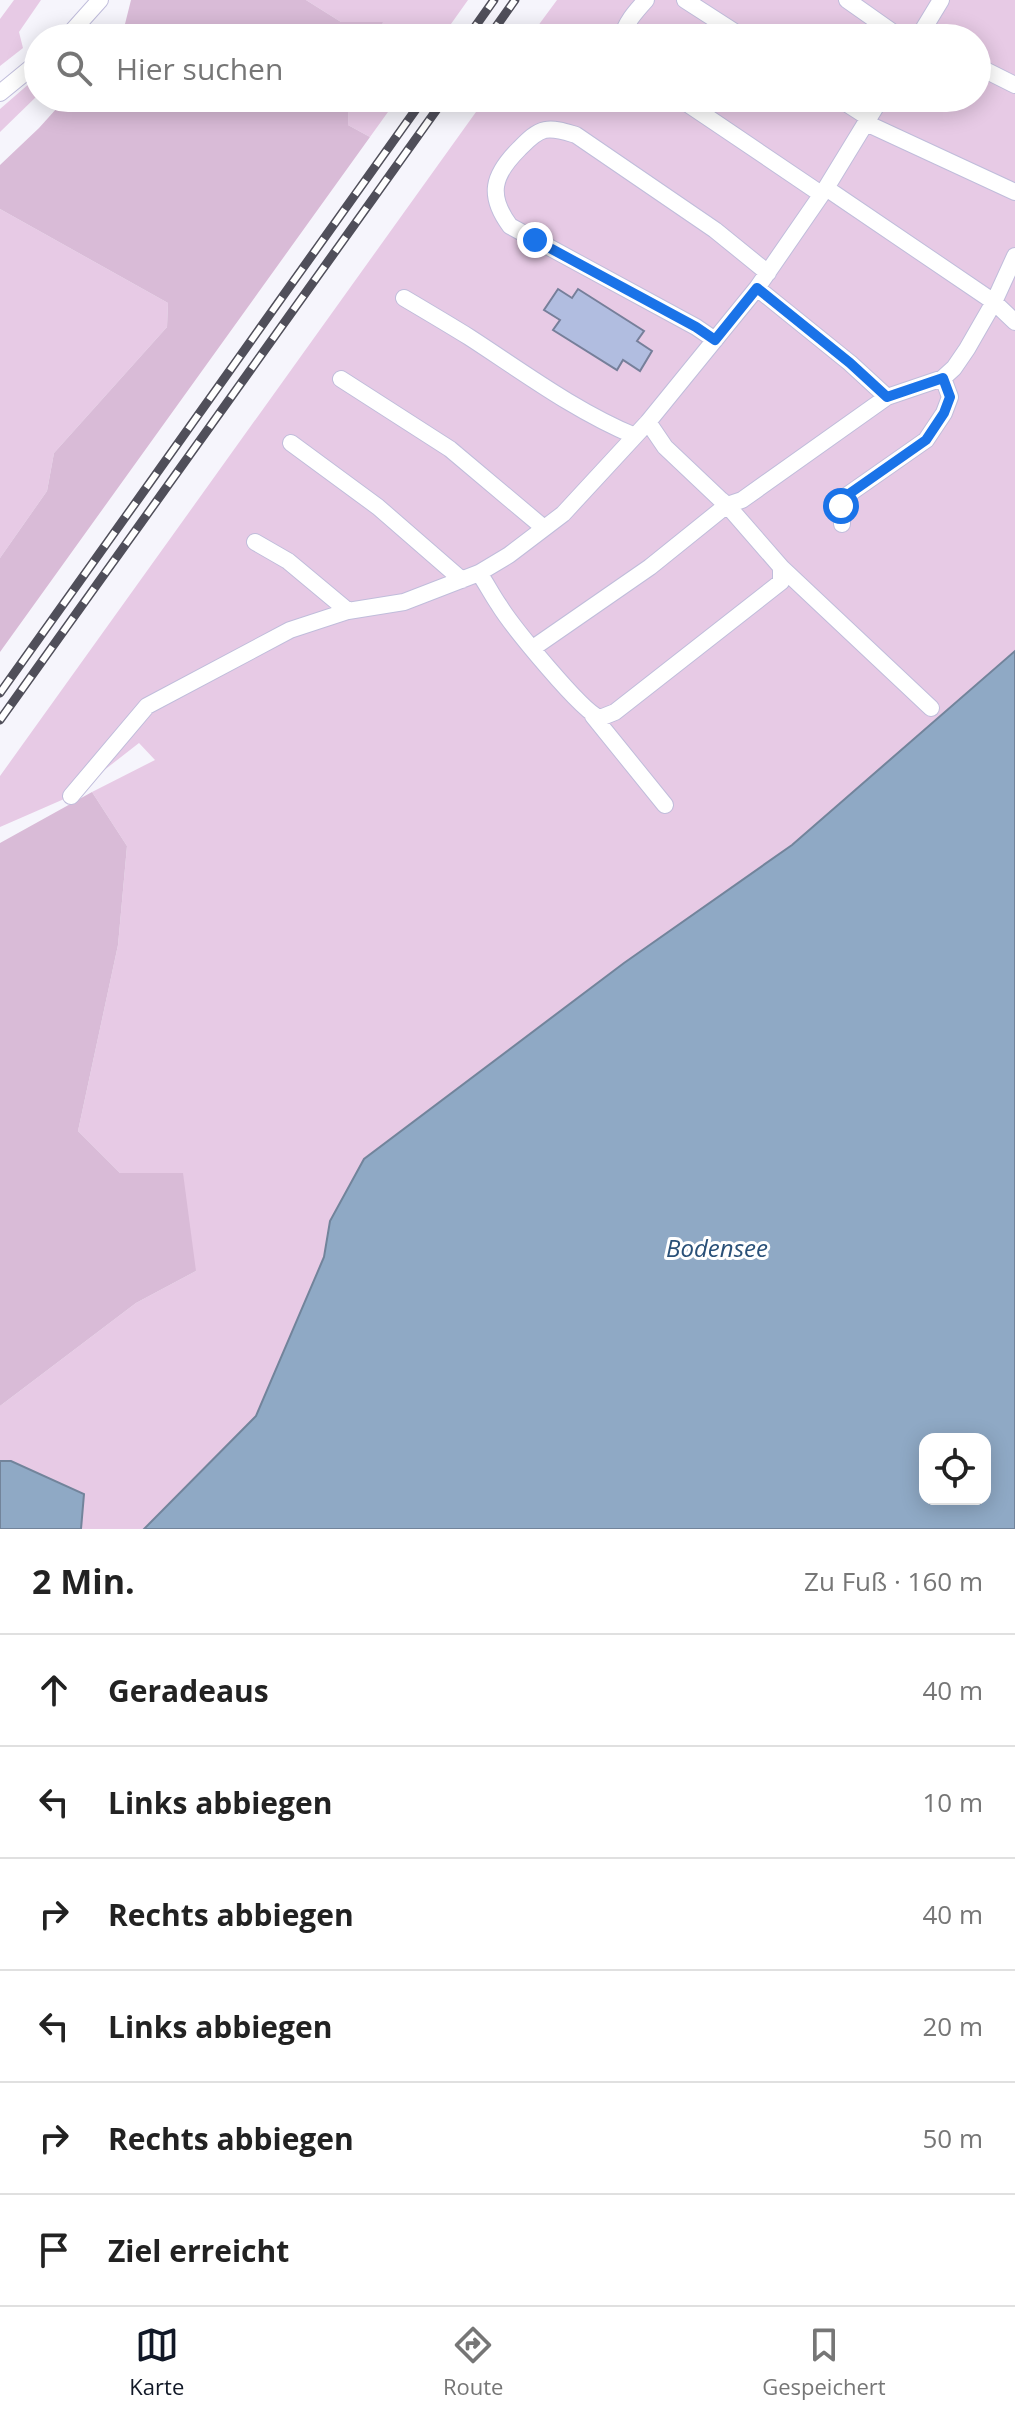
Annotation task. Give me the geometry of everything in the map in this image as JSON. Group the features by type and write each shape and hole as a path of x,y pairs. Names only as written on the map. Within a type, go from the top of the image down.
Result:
{"lane":[{"path":"79,24 100,0"},
{"path":"627,24 646,0"},
{"path":"685,0 722,24"},
{"path":"847,0 881,24"},
{"path":"926,24 941,0"},
{"path":"0,93 24,73"},
{"path":"991,73 1015,85"},
{"path":"701,112 994,302 1015,322"},
{"path":"857,112 1015,192"},
{"path":"71,796 147,706 290,630 348,611 404,602 479,573 509,555 563,514 648,422 757,288 824,191 873,112"},
{"path":"715,340 510,226 499,212 495,200 498,175 509,159 542,130 576,135 715,230 768,273"},
{"path":"533,648 650,567 727,505 742,500 887,397 943,378 967,349 994,302 1015,256"},
{"path":"757,288 887,397"},
{"path":"404,298 568,402 604,423 635,436"},
{"path":"842,524 841,506 846,496 926,440 944,413 950,397 943,378"},
{"path":"341,379 450,449 544,528"},
{"path":"648,422 665,447 727,505 781,567 931,708"},
{"path":"291,443 378,507 462,580"},
{"path":"255,542 288,561 348,611"},
{"path":"593,716 600,718 615,712 781,582 781,567"},
{"path":"479,573 500,608 665,805"}],"shaded area":[{"path":"14,0 41,0 19,32 23,48 0,66 0,19"},
{"path":"131,0 306,0 341,22 383,22 382,24 125,24"},
{"path":"306,0 468,0 451,24 341,22"},
{"path":"557,0 1015,0 1015,651 792,845 624,963 468,1082 330,1221 324,1257 256,1416 144,1529 81,1529 11,1461 0,1461 0,1406 136,1303 196,1271 120,1173 78,1131 118,945 127,846 92,792 155,760 139,743 71,796 0,827 0,776 476,112 991,112 991,24 539,24"},
{"path":"24,88 24,109 0,132 0,109"},
{"path":"53,112 348,112 348,125 370,137 0,652 0,558 47,491 54,453 167,327 168,303 0,209 0,165"},
{"path":"348,112 388,112 370,137 348,125"},
{"path":"0,209 168,303 167,327 54,453 47,491 0,558"},
{"path":"92,792 127,846 118,945 78,1131 120,1173 183,1173 196,1271 136,1303 0,1406 0,843"}],"water":[{"name":"Bodensee","path":"1015,651 1015,1529 144,1529 256,1416 324,1257 330,1221 364,1159 624,963 792,845"},
{"path":"0,1461 11,1461 84,1494 81,1529 0,1529"}],"building":[{"path":"558,289 572,298 578,289 644,331 637,341 652,351 640,371 623,360 617,370 553,330 560,320 544,310"}],"railway":[{"path":"477,24 494,0"},
{"path":"498,24 515,0"},
{"path":"0,693 414,112"},
{"path":"0,720 435,112"}],"route":[{"path":"535,240 715,340 757,288 887,397 943,378 950,397 944,413 926,440 846,496 841,506"}]}
